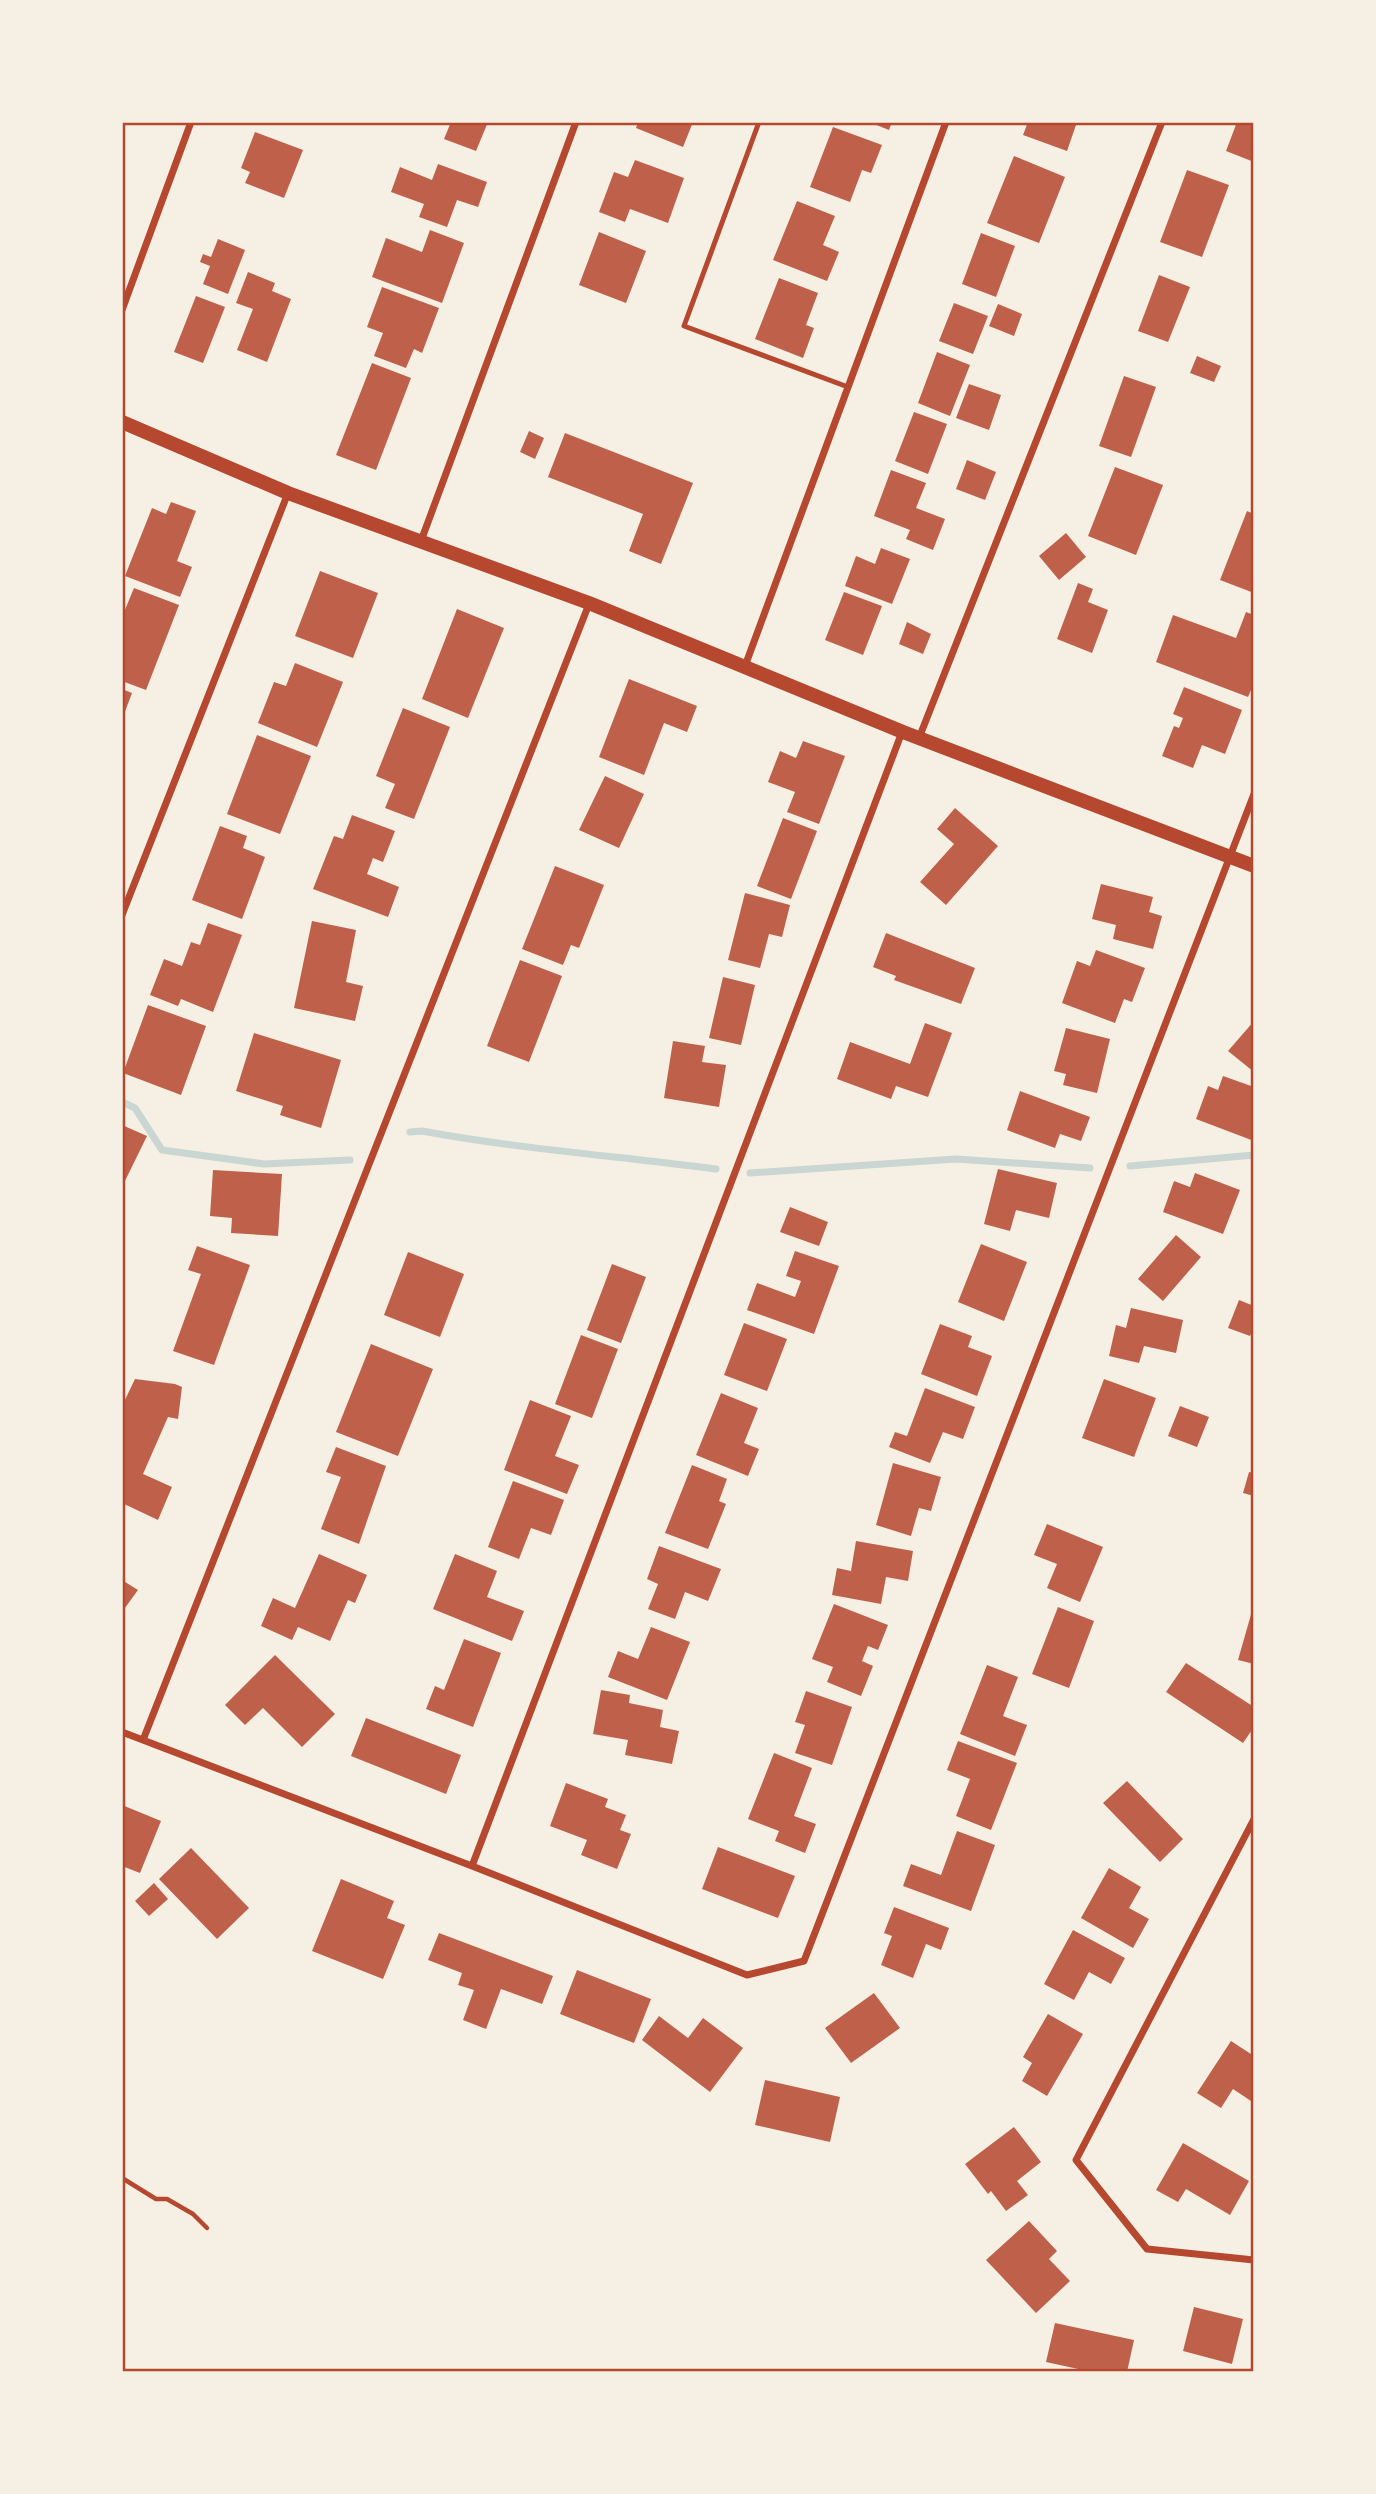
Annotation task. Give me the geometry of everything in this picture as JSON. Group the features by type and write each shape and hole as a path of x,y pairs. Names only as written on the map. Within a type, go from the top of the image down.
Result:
{"main road":[{"path":"122,422 288,493 589,603 902,732 1254,866"}],"street":[{"path":"122,310 191,122"},
{"path":"421,541 576,122"},
{"path":"745,666 946,122"},
{"path":"919,738 1162,122"},
{"path":"122,915 288,493"},
{"path":"142,1740 589,603"},
{"path":"472,1866 902,732"},
{"path":"122,1732 747,1975 804,1961 1254,794"},
{"path":"1254,1819 1076,2160 1147,2249 1254,2260"}],"lane":[{"path":"759,122 684,326 848,387"}],"path":[{"path":"122,2178 156,2199 167,2199 207,2228"}],"building":[{"path":"451,122 488,122 476,151 444,139"},
{"path":"638,122 693,122 683,147 636,128"},
{"path":"869,122 892,122 889,130"},
{"path":"1028,122 1077,122 1067,151 1023,135"},
{"path":"1237,122 1254,122 1254,162 1226,151"},
{"path":"833,127 882,145 871,173 862,170 850,202 810,187"},
{"path":"255,132 303,150 284,198 245,183 250,172 241,168"},
{"path":"1014,156 1065,177 1039,243 987,223"},
{"path":"635,160 684,178 668,223 630,209 625,222 599,212 614,172 628,177"},
{"path":"438,164 487,182 478,207 457,200 447,227 419,217 424,204 391,192 400,167 432,180"},
{"path":"1187,170 1229,185 1202,257 1160,242"},
{"path":"797,201 835,216 823,245 839,252 827,281 773,260"},
{"path":"430,230 464,243 442,303 372,277 386,238 422,252"},
{"path":"599,232 646,251 626,303 579,285"},
{"path":"981,233 1015,246 996,297 962,284"},
{"path":"218,239 245,250 228,294 203,284 210,266 200,262 203,254 211,257"},
{"path":"248,272 275,283 272,291 291,299 267,362 237,350 253,309 236,303"},
{"path":"1159,275 1190,287 1168,342 1138,331"},
{"path":"779,278 818,293 806,325 814,328 803,358 755,339"},
{"path":"382,287 439,308 422,353 414,349 406,368 374,356 383,333 367,327"},
{"path":"196,296 225,307 203,363 174,352"},
{"path":"954,303 988,316 973,354 939,341"},
{"path":"998,304 1022,314 1014,336 989,326"},
{"path":"937,352 970,365 950,416 918,403"},
{"path":"1197,356 1221,366 1214,382 1190,373"},
{"path":"372,363 411,378 376,470 336,455"},
{"path":"1124,376 1156,387 1131,457 1099,446"},
{"path":"969,384 1001,395 989,430 956,418"},
{"path":"914,412 947,424 928,474 895,461"},
{"path":"529,431 544,438 535,459 520,452"},
{"path":"565,433 693,483 661,564 629,551 643,514 548,477"},
{"path":"967,460 996,472 985,500 956,489"},
{"path":"1115,467 1163,485 1136,555 1088,536"},
{"path":"891,470 926,483 916,508 945,519 933,550 906,539 910,530 874,516"},
{"path":"171,502 196,511 177,561 192,567 180,597 125,576 152,508 166,514"},
{"path":"1247,511 1254,514 1254,593 1220,580"},
{"path":"1066,533 1086,557 1059,580 1039,556"},
{"path":"881,548 910,559 892,604 845,586 856,556 875,564"},
{"path":"320,571 378,593 353,658 295,636"},
{"path":"1078,583 1093,589 1088,602 1108,610 1092,653 1057,639"},
{"path":"134,588 179,605 146,690 122,681 122,617"},
{"path":"844,592 882,606 863,655 825,640"},
{"path":"457,609 504,628 468,718 422,699"},
{"path":"1246,612 1254,615 1254,683 1248,697 1156,662 1173,615 1236,638"},
{"path":"907,622 931,634 923,654 899,644"},
{"path":"295,663 343,682 317,747 258,723 274,682 286,686"},
{"path":"629,679 697,706 687,732 664,723 644,775 599,757"},
{"path":"1184,687 1242,710 1225,754 1202,745 1193,768 1162,756 1174,726 1179,728 1183,718 1173,714"},
{"path":"122,689 132,693 123,717 122,717"},
{"path":"403,708 450,727 414,819 385,808 395,784 376,776"},
{"path":"257,735 311,756 280,834 227,814"},
{"path":"803,741 845,756 819,824 787,812 795,792 768,782 780,751 796,758"},
{"path":"605,776 644,794 619,848 579,830"},
{"path":"955,808 998,846 946,905 920,882 954,844 937,829"},
{"path":"352,815 395,831 383,862 373,858 367,874 399,887 388,917 313,889 334,836 343,839"},
{"path":"783,818 817,831 791,899 757,886"},
{"path":"220,826 247,836 243,848 265,857 242,919 192,900"},
{"path":"555,866 604,885 579,948 571,945 563,965 522,949"},
{"path":"1101,884 1153,897 1149,912 1162,916 1153,949 1113,939 1116,925 1092,919"},
{"path":"745,893 790,905 782,937 769,934 760,968 728,960"},
{"path":"312,921 356,930 346,982 363,986 355,1021 294,1008"},
{"path":"208,923 242,935 213,1012 181,999 178,1006 150,995 164,959 182,966 191,942 200,945"},
{"path":"886,933 975,968 961,1004 894,980 896,976 873,967"},
{"path":"1096,950 1145,968 1132,1002 1124,999 1115,1023 1062,1003 1077,961 1090,966"},
{"path":"520,960 562,976 529,1062 487,1046"},
{"path":"723,977 755,985 741,1045 709,1038"},
{"path":"148,1005 206,1026 181,1095 123,1073"},
{"path":"1254,1021 1254,1072 1228,1051"},
{"path":"925,1023 952,1033 928,1097 896,1086 891,1099 837,1079 850,1042 910,1064"},
{"path":"1066,1028 1110,1039 1097,1093 1063,1085 1066,1074 1054,1071"},
{"path":"254,1033 341,1060 321,1128 280,1115 283,1106 236,1091"},
{"path":"673,1041 705,1046 702,1062 726,1065 719,1107 664,1098"},
{"path":"1223,1076 1254,1087 1254,1141 1196,1119 1208,1086 1218,1090"},
{"path":"1020,1091 1090,1117 1081,1141 1060,1134 1055,1148 1007,1130"},
{"path":"122,1125 147,1136 122,1187"},
{"path":"998,1169 1057,1183 1049,1218 1016,1210 1010,1231 984,1224"},
{"path":"213,1170 282,1174 278,1236 231,1233 232,1218 210,1216"},
{"path":"1195,1173 1240,1190 1223,1234 1163,1212 1174,1181 1190,1187"},
{"path":"790,1207 828,1222 819,1246 780,1232"},
{"path":"1176,1235 1201,1257 1163,1301 1138,1279"},
{"path":"981,1244 1027,1262 1004,1321 958,1302"},
{"path":"197,1246 250,1265 214,1365 173,1351 201,1274 188,1270"},
{"path":"795,1251 839,1266 814,1334 747,1310 757,1283 795,1297 801,1281 786,1276"},
{"path":"408,1252 464,1274 440,1337 384,1315"},
{"path":"612,1264 646,1277 621,1343 587,1330"},
{"path":"1239,1300 1254,1306 1254,1327 1250,1336 1228,1328"},
{"path":"1131,1308 1183,1320 1176,1353 1144,1346 1139,1363 1109,1356 1116,1325 1126,1328"},
{"path":"744,1323 787,1339 767,1391 724,1375"},
{"path":"940,1324 972,1336 968,1347 992,1356 977,1396 921,1374"},
{"path":"581,1335 618,1349 592,1418 555,1404"},
{"path":"371,1344 433,1369 398,1456 336,1432"},
{"path":"135,1379 182,1387 178,1419 168,1417 143,1474 172,1487 158,1520 122,1503 122,1406"},
{"path":"1104,1379 1156,1398 1134,1457 1082,1438"},
{"path":"925,1388 975,1407 963,1439 943,1432 930,1463 889,1447 895,1432 907,1436"},
{"path":"721,1393 758,1408 744,1443 759,1449 748,1476 696,1455"},
{"path":"530,1400 571,1416 555,1456 579,1465 567,1494 504,1470"},
{"path":"1180,1406 1209,1417 1197,1447 1168,1436"},
{"path":"336,1447 386,1466 359,1544 321,1529 341,1477 326,1472"},
{"path":"893,1463 941,1477 931,1511 919,1508 911,1536 876,1525"},
{"path":"692,1465 727,1479 719,1501 726,1504 708,1549 665,1533"},
{"path":"1249,1472 1254,1473 1254,1496 1243,1493"},
{"path":"513,1481 564,1500 551,1535 531,1528 519,1559 488,1547"},
{"path":"1047,1524 1103,1547 1080,1602 1047,1588 1057,1564 1034,1555"},
{"path":"856,1541 913,1551 908,1581 886,1577 881,1604 832,1595 837,1568 851,1571"},
{"path":"659,1546 721,1569 708,1601 685,1592 675,1619 648,1609 658,1584 647,1579"},
{"path":"319,1554 367,1575 355,1603 348,1600 330,1641 298,1627 292,1640 261,1626 273,1598 295,1608"},
{"path":"455,1554 497,1571 487,1597 524,1611 512,1641 433,1609"},
{"path":"122,1580 138,1590 122,1612"},
{"path":"834,1604 888,1625 878,1650 868,1646 862,1661 873,1666 861,1696 827,1682 833,1667 812,1659"},
{"path":"1254,1604 1254,1664 1238,1660"},
{"path":"1058,1607 1094,1621 1069,1688 1032,1674"},
{"path":"651,1627 690,1642 667,1700 608,1677 618,1651 638,1659"},
{"path":"464,1639 501,1653 473,1727 426,1709 435,1686 444,1690"},
{"path":"275,1655 335,1714 302,1747 263,1708 245,1725 225,1705"},
{"path":"1186,1663 1254,1707 1254,1727 1243,1743 1166,1692"},
{"path":"987,1665 1018,1677 1003,1716 1027,1725 1015,1756 960,1734"},
{"path":"601,1690 630,1695 629,1703 663,1710 660,1727 679,1731 672,1764 625,1755 628,1740 593,1734"},
{"path":"806,1691 852,1707 832,1765 795,1753 805,1725 795,1722"},
{"path":"366,1718 461,1755 446,1794 351,1756"},
{"path":"958,1741 1017,1763 991,1830 956,1816 970,1779 947,1770"},
{"path":"774,1753 812,1768 794,1816 816,1824 805,1853 775,1841 779,1831 748,1819"},
{"path":"1127,1781 1183,1839 1160,1862 1103,1803"},
{"path":"566,1783 608,1799 605,1807 626,1815 620,1830 631,1834 617,1869 581,1855 587,1840 550,1826"},
{"path":"122,1805 161,1821 140,1873 122,1866"},
{"path":"957,1831 995,1845 971,1911 903,1886 911,1864 941,1875"},
{"path":"718,1847 795,1876 778,1918 702,1889"},
{"path":"191,1848 249,1908 217,1939 159,1879"},
{"path":"1109,1868 1141,1887 1129,1908 1149,1919 1133,1948 1081,1918"},
{"path":"341,1879 394,1901 387,1918 405,1925 383,1979 312,1951"},
{"path":"154,1883 168,1899 149,1916 135,1901"},
{"path":"894,1907 949,1928 941,1950 926,1944 913,1978 881,1965 892,1936 884,1933"},
{"path":"1073,1930 1125,1958 1111,1984 1089,1972 1074,2000 1044,1984"},
{"path":"439,1933 553,1976 542,2004 501,1989 486,2029 463,2020 474,1990 458,1985 462,1973 428,1960"},
{"path":"577,1970 651,1999 634,2043 560,2014"},
{"path":"874,1993 900,2028 851,2063 825,2028"},
{"path":"1048,2014 1083,2034 1047,2096 1022,2081 1032,2063 1023,2057"},
{"path":"659,2016 688,2038 703,2018 743,2048 710,2092 642,2040"},
{"path":"1231,2041 1254,2056 1254,2103 1233,2089 1221,2108 1197,2093"},
{"path":"765,2080 840,2097 830,2142 755,2125"},
{"path":"1014,2127 1041,2162 1017,2181 1028,2195 1006,2211 991,2191 988,2194 965,2164"},
{"path":"1183,2143 1249,2181 1230,2215 1186,2189 1178,2202 1156,2190"},
{"path":"1029,2221 1057,2251 1049,2259 1070,2281 1036,2313 986,2260"},
{"path":"1194,2307 1243,2319 1232,2364 1183,2351"},
{"path":"1055,2323 1134,2340 1127,2372 1092,2372 1046,2362"}],"waterway":[{"path":"122,1102 135,1108 162,1150 264,1164 350,1160"},
{"path":"410,1132 422,1131 532,1148 716,1169"},
{"path":"1130,1166 1254,1155"},
{"path":"750,1173 956,1159 1090,1168"}]}
